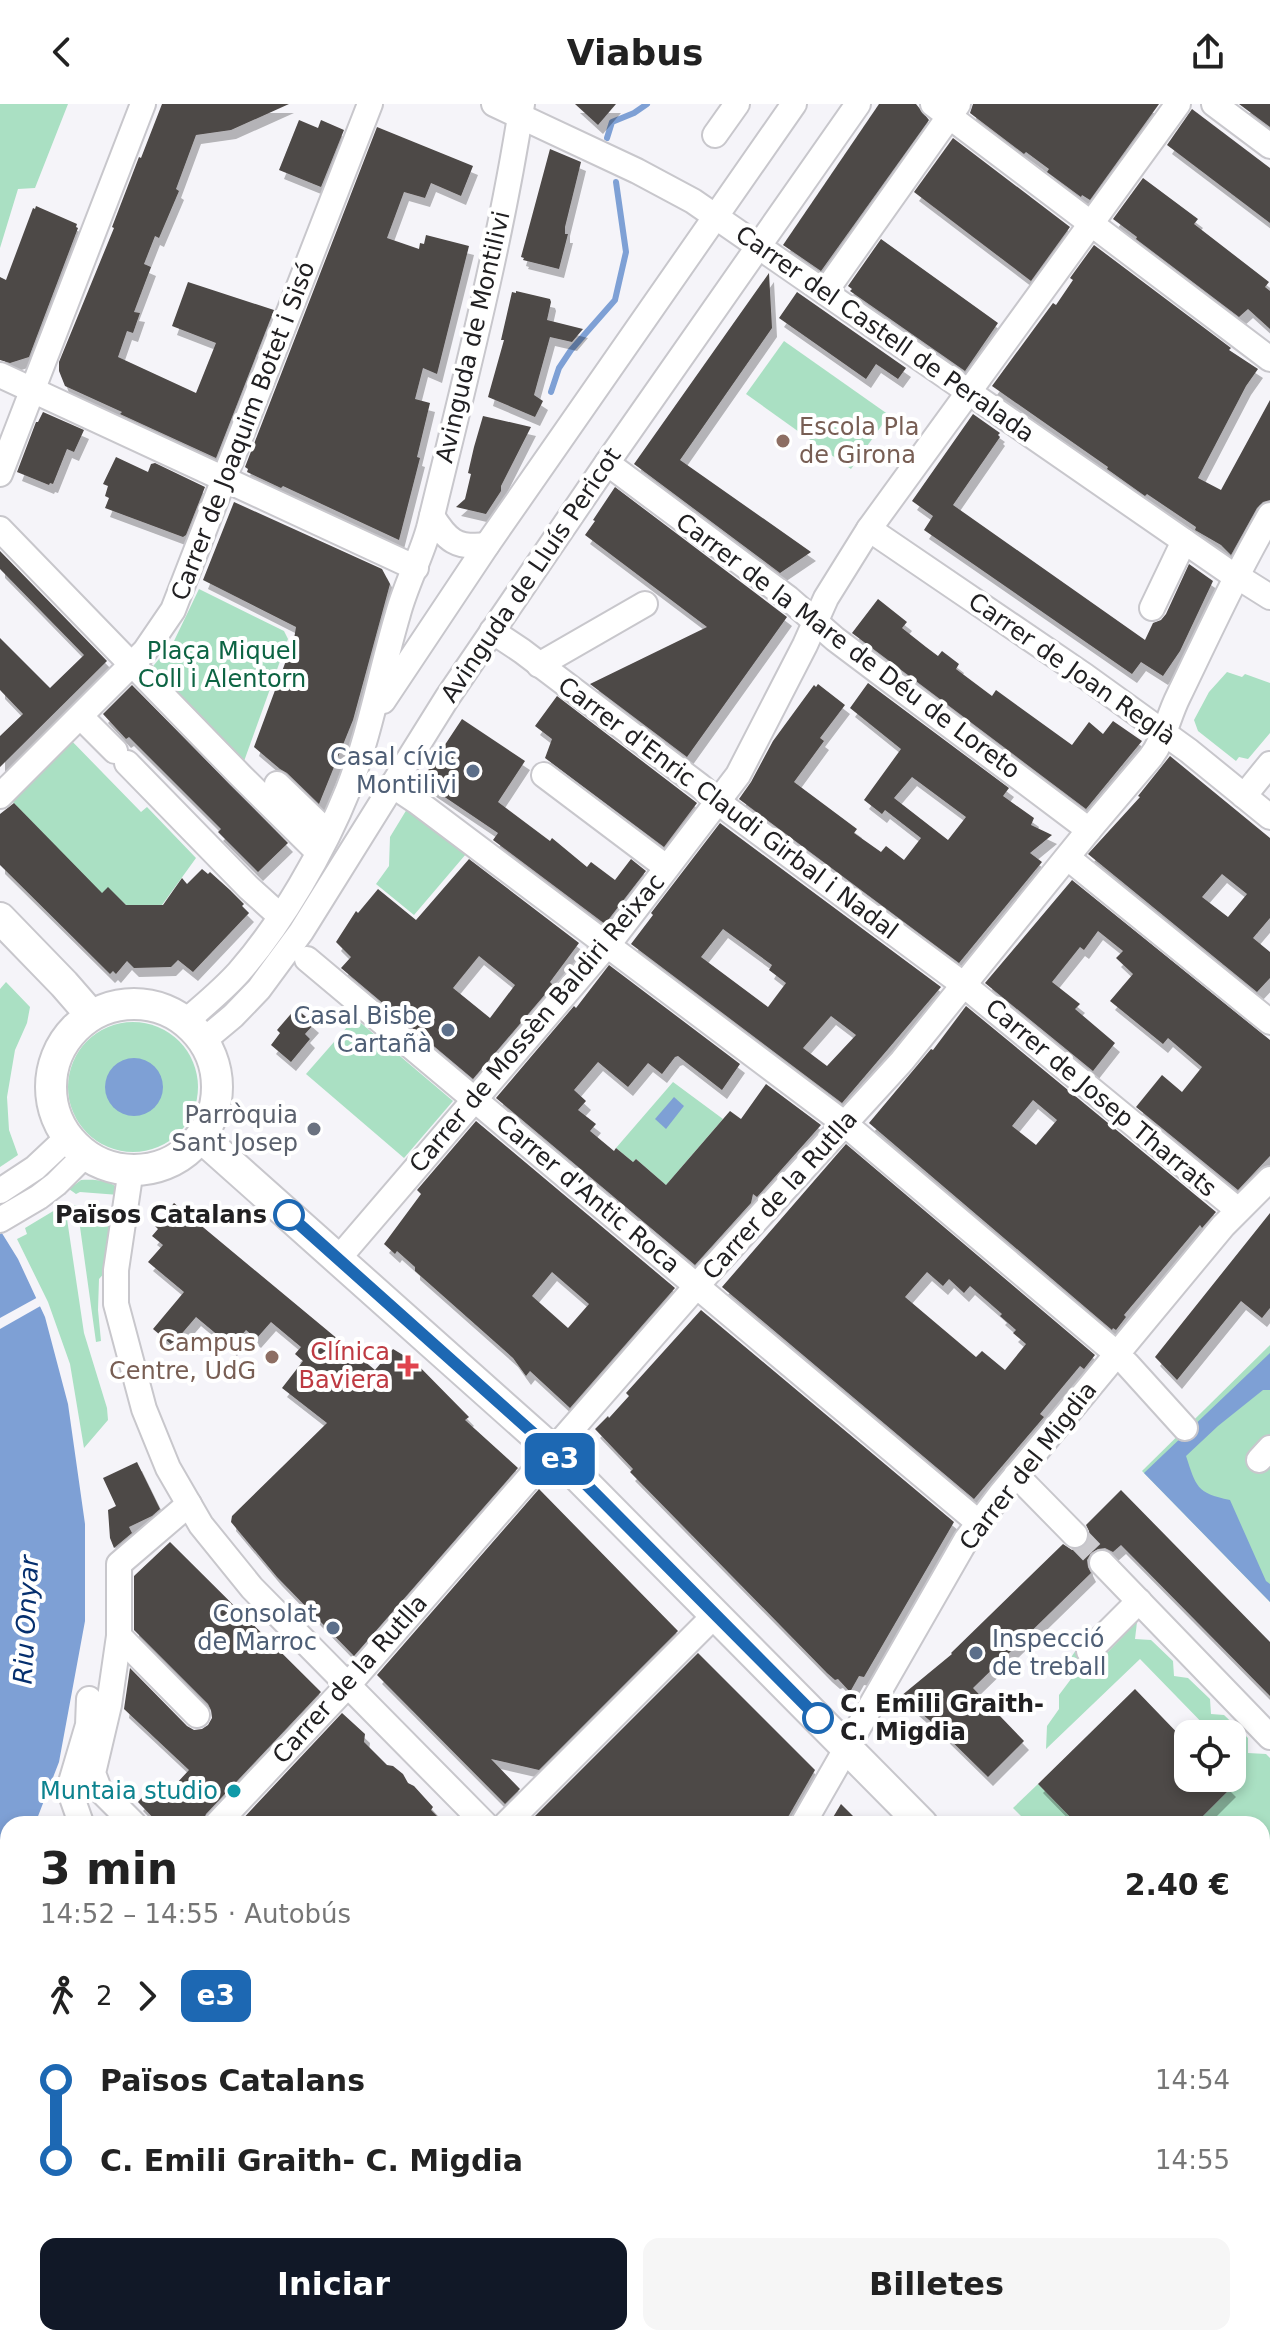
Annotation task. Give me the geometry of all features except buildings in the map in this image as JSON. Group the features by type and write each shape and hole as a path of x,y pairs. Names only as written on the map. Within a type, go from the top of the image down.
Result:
{"main road":[{"path":"0,918 91,1015"},
{"path":"143,1004 161,1009 194,1031 213,1062 216,1092 214,1108 201,1137 175,1159 148,1168 106,1165 77,1145 54,1108 51,1078 62,1044 74,1029 91,1015 117,1005 143,1004"},
{"path":"201,1137 552,1450 914,1816"}],"street":[{"path":"0,474 143,104"},
{"name":"Carrer de Joaquim Botet i Sisó","path":"0,796 145,651 167,621 181,592 370,104"},
{"name":"Carrer del Castell de Peralada","path":"494,104 521,110 693,201 1239,579 1270,597"},
{"path":"715,135 737,104"},
{"path":"363,742 388,691 794,104"},
{"name":"Avinguda de Lluís Pericot","path":"194,1031 233,1016 272,973 301,932 435,715 858,104"},
{"name":"Carrer de Mossèn Baldiri Reixac","path":"338,1259 469,1095 607,945 738,775 826,598 869,529 1178,104"},
{"path":"1214,104 1270,146"},
{"path":"825,292 947,108 1092,224 1270,359"},
{"name":"Avinguda de Montilivi","path":"416,568 432,516 479,323 521,110"},
{"path":"0,375 416,568 399,611 349,788 323,842 280,916 194,1031"},
{"name":"Carrer de la Mare de Déu de Loreto","path":"607,463 1089,830"},
{"name":"Carrer de la Rutlla","path":"225,1816 348,1685 697,1286 902,1061 1158,748 1170,712 1270,515"},
{"path":"432,516 445,537 460,545 487,545"},
{"path":"0,529 132,664 323,842"},
{"name":"Carrer de Joan Reglà","path":"869,529 1164,732 1270,817"},
{"path":"1152,608 1184,541"},
{"path":"539,665 645,604"},
{"name":"Carrer d'Enric Claudi Girbal i Nadal","path":"492,631 964,985"},
{"path":"81,717 280,916"},
{"path":"1244,796 1270,764"},
{"path":"544,775 666,867"},
{"path":"277,784 323,842"},
{"path":"392,785 845,1124 1122,1359 1185,1428"},
{"path":"1068,858 1270,1022"},
{"name":"Carrer d'Antic Roca","path":"307,959 979,1523"},
{"name":"Carrer de Josep Tharrats","path":"964,985 1238,1210"},
{"path":"0,1191 77,1145"},
{"path":"2,1218 56,1184 77,1145"},
{"path":"131,1169 116,1270 116,1304 144,1409 168,1468 201,1525 252,1588 477,1816"},
{"name":"Carrer del Migdia","path":"808,1816 966,1540 1016,1475 1122,1359 1238,1210 1270,1179"},
{"path":"1016,1475 1075,1535"},
{"path":"126,1816 99,1789 95,1780 95,1764 109,1705 119,1636 119,1564 189,1504"},
{"path":"1102,1563 1270,1737"},
{"path":"1089,1651 1139,1601"},
{"path":"514,1816 715,1615"},
{"path":"119,1636 197,1715"},
{"path":"78,1816 69,1789 88,1725 89,1699"},
{"path":"85,1816 99,1789"}],"green space":[{"path":"0,104 68,104 35,188 18,189 0,248"},
{"path":"784,341 889,415 851,469 746,394"},
{"name":"Plaça Miquel Coll i Alentorn","path":"199,589 284,631 288,639 243,764 149,671 174,641"},
{"path":"1227,672 1242,677 1245,674 1270,683 1270,733 1248,759 1239,757 1236,761 1198,731 1194,720 1209,692"},
{"path":"64,733 141,812 147,807 196,858 162,905 126,905 108,888 99,896 11,800"},
{"path":"407,809 466,854 414,915 376,884 389,866 390,837"},
{"path":"6,982 30,1007 27,1023 15,1050 7,1097 9,1130 18,1155 0,1167 0,989"},
{"path":"355,1018 453,1101 404,1158 306,1074"},
{"path":"133,1022 158,1027 179,1041 193,1062 198,1087 193,1112 179,1133 158,1147 133,1152 108,1147 87,1133 73,1112 68,1087 73,1062 87,1041 108,1027"},
{"path":"673,1082 723,1119 666,1185 636,1159 633,1162 616,1148"},
{"path":"81,1180 111,1184 119,1189 119,1195 76,1194 69,1189"},
{"path":"74,1205 114,1213 107,1270 99,1279 101,1341 96,1342 80,1227"},
{"path":"60,1207 67,1219 84,1333 107,1408 108,1420 84,1448 70,1364 48,1302 17,1239 27,1234 25,1228"},
{"path":"1270,1345 1270,1602 1142,1471"},
{"path":"1137,1622 1135,1639 1151,1640 1173,1661 1174,1676 1188,1678 1210,1699 1211,1714 1224,1715 1229,1720 1199,1720 1140,1659 1046,1749 1047,1726 1059,1709 1059,1695 1071,1679 1070,1659 1082,1641 1101,1659"},
{"path":"1246,1736 1248,1753 1266,1754 1270,1758 1270,1816 1203,1816 1227,1792 1246,1792"},
{"path":"1038,1784 1069,1816 1021,1816 1013,1808"}],"water":[{"path":"134,1058 145,1060 154,1067 161,1076 161,1098 154,1107 145,1114 134,1116 123,1114 114,1107 107,1098 105,1087 107,1076 114,1067 123,1060"},
{"path":"674,1097 684,1106 666,1129 655,1119"},
{"name":"Riu Onyar","path":"0,1230 18,1259 45,1317 68,1404 85,1524 85,1621 59,1762 38,1816 0,1816"},
{"path":"1270,1353 1270,1390 1263,1390 1186,1456 1199,1487 1230,1500 1270,1584 1270,1602 1144,1473"}],"pier":[{"path":"40,1296 44,1304 0,1329 0,1318"}],"waterway":[{"path":"607,138 612,122 647,104"},
{"path":"551,392 559,368 571,350 615,300 626,252 616,182"}],"tunnel":[{"path":"1075,1535 1102,1563"}],"bus line":[{"name":"e3","path":"289,1215 552,1450 818,1718"}],"place":[{"name":"Escola Pla de Girona","path":"783,441"},
{"name":"Casal cívic Montilivi","path":"473,771"},
{"name":"Casal Bisbe Cartañà","path":"448,1030"},
{"name":"Parròquia Sant Josep","path":"314,1129"},
{"name":"Països Catalans","path":"289,1215"},
{"name":"Campus Centre, UdG","path":"272,1357"},
{"name":"Clínica Baviera","path":"408,1366"},
{"name":"Consolat de Marroc","path":"333,1628"},
{"name":"Inspecció de treball","path":"976,1653"},
{"name":"C. Emili Graith- C. Migdia","path":"818,1718"},
{"name":"Muntaia studio","path":"234,1791"}]}
